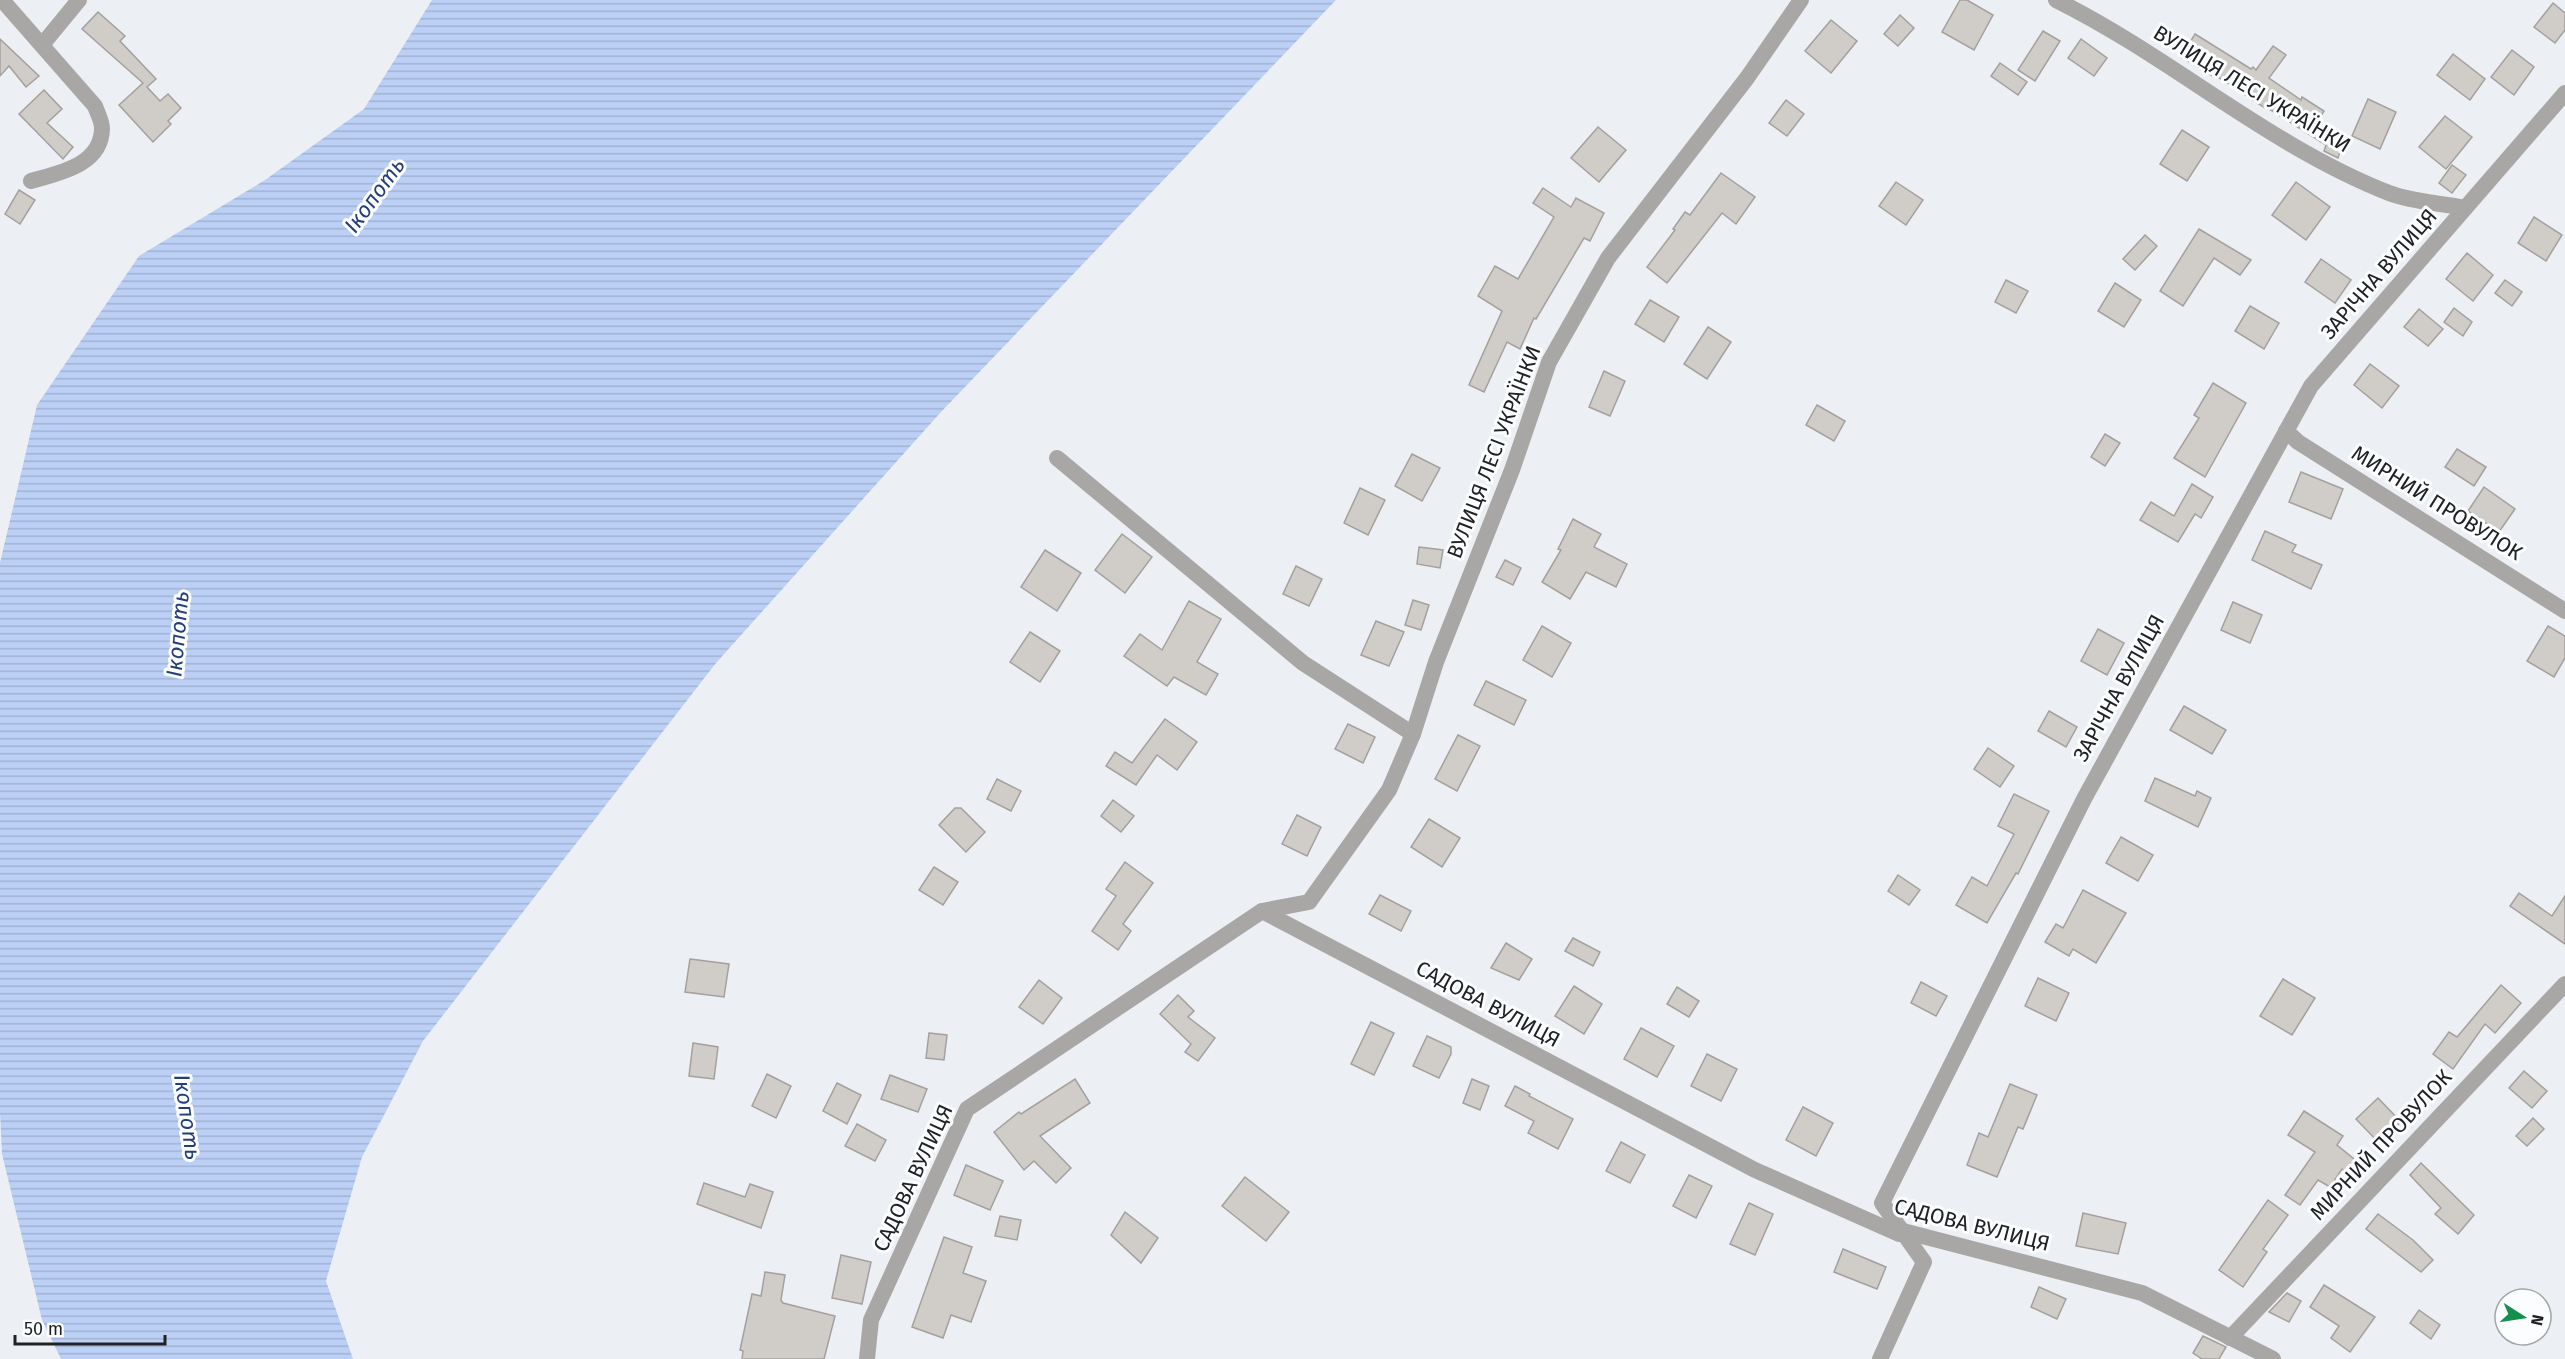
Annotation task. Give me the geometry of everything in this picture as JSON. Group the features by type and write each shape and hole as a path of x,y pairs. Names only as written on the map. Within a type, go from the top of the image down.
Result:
{"street":[{"path":"2,0 95,105 102,127 99,146 75,169 32,181"},
{"path":"42,45 79,0"},
{"name":"ВУЛИЦЯ ЛЕСІ УКРАЇНКИ","path":"1262,911 1309,902 1389,790 1413,734 1436,662 1512,470 1549,363 1608,258 1747,78 1801,0"},
{"name":"ВУЛИЦЯ ЛЕСІ УКРАЇНКИ","path":"2067,2 2314,159 2391,194 2465,208"},
{"name":"ЗАРІЧНА ВУЛИЦЯ","path":"1880,1359 1924,1262 1882,1203 2084,799 2311,387 2565,93"},
{"name":"МИРНИЙ ПРОВУЛОК","path":"2286,430 2298,442 2565,611"},
{"path":"1057,458 1303,663 1413,734"},
{"name":"САДОВА ВУЛИЦЯ","path":"867,1359 871,1320 968,1109 1262,911 1755,1170 1899,1234 1903,1231 2142,1293 2273,1359"},
{"name":"МИРНИЙ ПРОВУЛОК","path":"2230,1338 2565,984"}],"water":[{"name":"Ікопоть","path":"432,0 1336,0 941,412 716,663 423,1041 362,1157 326,1281 353,1359 61,1359 42,1320 2,1154 0,1113 0,563 37,405 139,256 265,180 364,109"}],"building":[{"path":"1960,0 1967,0 1993,15 1974,50 1942,32"},
{"path":"2553,3 2565,13 2565,30 2555,43 2534,27"},
{"path":"98,12 125,36 120,41 156,79 147,87 160,101 168,94 181,108 168,121 171,124 153,142 119,105 143,83 82,29"},
{"path":"1900,15 1914,28 1898,46 1884,34"},
{"path":"1831,20 1857,41 1831,73 1805,51"},
{"path":"2043,31 2060,41 2035,81 2018,70"},
{"path":"2195,34 2251,69 2253,67 2256,70 2273,46 2286,55 2269,78 2301,100 2302,97 2324,111 2315,126 2345,135 2338,158 2324,151 2326,145 2215,75 2214,77 2181,57"},
{"path":"0,39 39,76 26,87 9,66 0,76"},
{"path":"2081,39 2107,58 2094,76 2068,58"},
{"path":"2512,50 2534,67 2514,95 2491,77"},
{"path":"2453,54 2485,79 2470,100 2437,75"},
{"path":"2000,63 2027,82 2018,95 1991,76"},
{"path":"44,90 62,109 47,123 73,147 63,159 19,114"},
{"path":"2368,99 2396,112 2380,149 2352,136"},
{"path":"1786,100 1804,114 1787,136 1769,123"},
{"path":"2445,116 2472,137 2446,169 2419,147"},
{"path":"1598,127 1626,150 1599,182 1571,158"},
{"path":"2182,130 2209,147 2187,181 2160,164"},
{"path":"2452,165 2466,175 2452,193 2439,183"},
{"path":"1721,173 1755,197 1736,224 1722,213 1667,283 1647,267 1675,230 1673,229 1685,212 1690,215"},
{"path":"1896,182 1923,200 1906,225 1879,206"},
{"path":"2296,182 2330,207 2306,240 2272,215"},
{"path":"1543,188 1571,207 1576,198 1604,213 1590,241 1584,238 1536,319 1534,318 1520,349 1507,342 1484,392 1469,385 1502,311 1478,296 1495,266 1518,279 1554,217 1533,203"},
{"path":"19,190 35,200 20,224 5,214"},
{"path":"2534,217 2562,235 2546,261 2518,243"},
{"path":"2199,229 2251,260 2240,275 2214,258 2183,306 2160,291"},
{"path":"2145,235 2157,246 2135,270 2123,259"},
{"path":"2467,253 2493,275 2473,301 2446,279"},
{"path":"2321,259 2351,280 2335,303 2305,282"},
{"path":"2006,280 2028,291 2016,313 1995,302"},
{"path":"2505,280 2522,292 2512,306 2495,293"},
{"path":"2115,283 2141,300 2124,327 2098,311"},
{"path":"1650,300 1679,317 1664,342 1635,324"},
{"path":"2250,306 2279,323 2264,349 2235,331"},
{"path":"2454,308 2472,322 2463,336 2444,322"},
{"path":"2419,309 2443,329 2428,346 2404,327"},
{"path":"1708,327 1731,342 1707,379 1684,364"},
{"path":"2370,364 2399,386 2382,408 2354,385"},
{"path":"1604,371 1625,381 1610,416 1589,407"},
{"path":"2213,383 2246,403 2205,477 2174,458 2199,418 2194,415"},
{"path":"1817,405 1845,421 1834,441 1806,425"},
{"path":"2105,434 2120,443 2105,466 2091,457"},
{"path":"2457,449 2486,467 2474,486 2445,467"},
{"path":"1412,454 1440,468 1422,501 1395,486"},
{"path":"2301,472 2343,489 2331,519 2289,502"},
{"path":"2192,484 2213,497 2201,518 2195,514 2178,542 2140,520 2151,502 2174,516"},
{"path":"2484,487 2515,509 2499,532 2468,511"},
{"path":"1360,488 1385,500 1368,535 1344,523"},
{"path":"1573,519 1601,534 1594,547 1627,564 1616,587 1586,572 1570,599 1542,582 1561,550 1558,549"},
{"path":"2265,531 2296,545 2292,552 2322,565 2311,589 2252,560"},
{"path":"1122,534 1152,557 1125,593 1095,570"},
{"path":"1419,547 1443,550 1440,568 1417,564"},
{"path":"1045,550 1081,573 1057,611 1021,587"},
{"path":"1505,560 1521,568 1513,585 1496,577"},
{"path":"1296,566 1322,579 1309,606 1283,594"},
{"path":"1413,600 1429,605 1421,630 1405,625"},
{"path":"1189,601 1221,619 1197,662 1218,674 1206,695 1174,677 1167,686 1124,656 1140,634 1162,650"},
{"path":"2233,602 2262,615 2250,643 2221,630"},
{"path":"1376,621 1404,632 1389,666 1361,655"},
{"path":"1542,626 1571,643 1552,677 1523,660"},
{"path":"2548,626 2565,636 2565,658 2554,677 2527,661"},
{"path":"2098,629 2124,643 2107,675 2081,661"},
{"path":"1030,632 1060,651 1040,682 1010,662"},
{"path":"1486,681 1526,700 1514,725 1474,705"},
{"path":"2184,706 2226,730 2212,754 2170,730"},
{"path":"2049,711 2077,727 2066,747 2038,731"},
{"path":"1165,719 1197,742 1177,770 1157,755 1136,785 1106,766 1115,752 1132,763"},
{"path":"1348,724 1375,737 1363,763 1335,749"},
{"path":"1458,735 1480,746 1457,791 1435,779"},
{"path":"1988,748 2014,766 2000,787 1974,769"},
{"path":"2155,778 2195,796 2197,791 2211,798 2198,827 2145,801"},
{"path":"997,779 1021,791 1011,811 987,799"},
{"path":"2014,794 2049,811 2018,874 2016,873 1987,923 1956,905 1972,877 1987,886 2014,834 1998,826"},
{"path":"1113,800 1134,816 1121,832 1101,816"},
{"path":"955,808 961,808 985,832 966,852 939,825"},
{"path":"1297,815 1321,827 1307,856 1282,844"},
{"path":"1429,819 1460,838 1442,867 1411,847"},
{"path":"2121,837 2153,855 2138,881 2106,863"},
{"path":"1125,862 1153,883 1123,924 1131,931 1118,950 1092,931 1116,896 1106,889"},
{"path":"934,867 958,882 943,905 919,890"},
{"path":"1898,875 1920,890 1909,905 1888,891"},
{"path":"2083,890 2126,913 2096,963 2073,949 2069,956 2045,942 2056,924 2063,928"},
{"path":"2519,893 2552,916 2565,896 2565,944 2510,906"},
{"path":"1380,895 1411,911 1401,931 1369,914"},
{"path":"1573,938 1600,952 1593,966 1565,951"},
{"path":"1506,943 1532,959 1519,980 1491,968"},
{"path":"690,959 729,964 724,997 685,992"},
{"path":"2038,978 2069,993 2056,1021 2025,1006"},
{"path":"2283,979 2315,998 2292,1035 2260,1016"},
{"path":"1039,980 1062,998 1043,1024 1019,1007"},
{"path":"1921,982 1947,996 1936,1016 1911,1003"},
{"path":"2501,985 2521,1003 2495,1033 2485,1024 2453,1069 2433,1054 2449,1032 2457,1037"},
{"path":"1574,986 1602,1004 1584,1034 1555,1016"},
{"path":"1677,987 1699,1001 1689,1017 1667,1004"},
{"path":"1178,995 1194,1011 1188,1017 1215,1038 1198,1061 1185,1052 1191,1044 1160,1014"},
{"path":"1371,1022 1394,1033 1374,1075 1351,1064"},
{"path":"1641,1028 1674,1046 1657,1077 1624,1059"},
{"path":"929,1033 947,1035 944,1060 926,1058"},
{"path":"1427,1036 1451,1047 1451,1054 1439,1078 1413,1066"},
{"path":"693,1043 718,1047 714,1079 689,1076"},
{"path":"1707,1054 1737,1069 1721,1101 1691,1086"},
{"path":"2524,1071 2547,1091 2532,1108 2509,1088"},
{"path":"767,1074 791,1086 776,1118 752,1106"},
{"path":"890,1075 927,1089 918,1112 881,1099"},
{"path":"1075,1079 1090,1103 1040,1136 1071,1168 1056,1183 1034,1161 1024,1170 994,1132 1019,1112 1021,1114"},
{"path":"1472,1079 1489,1086 1480,1110 1463,1103"},
{"path":"837,1083 861,1095 847,1124 823,1111"},
{"path":"2010,1084 2037,1095 2023,1129 2018,1127 1997,1177 1967,1165 1979,1133 1988,1137"},
{"path":"1515,1086 1573,1119 1558,1149 1528,1133 1534,1121 1505,1106"},
{"path":"2378,1098 2401,1122 2379,1143 2356,1119"},
{"path":"1803,1107 1833,1123 1816,1156 1786,1140"},
{"path":"2304,1111 2343,1136 2337,1145 2364,1167 2354,1179 2342,1169 2330,1187 2318,1180 2300,1205 2285,1195 2315,1152 2288,1135"},
{"path":"2533,1118 2544,1129 2527,1146 2516,1136"},
{"path":"857,1124 886,1140 875,1161 845,1146"},
{"path":"1621,1142 1645,1155 1630,1183 1606,1171"},
{"path":"2421,1163 2474,1215 2458,1234 2435,1214 2441,1208 2410,1175"},
{"path":"966,1165 1003,1181 990,1210 954,1195"},
{"path":"1689,1175 1712,1186 1696,1218 1673,1206"},
{"path":"1245,1177 1289,1212 1266,1241 1222,1206"},
{"path":"704,1183 745,1197 750,1184 773,1192 761,1228 697,1204"},
{"path":"2268,1200 2288,1215 2263,1249 2267,1252 2243,1287 2219,1270"},
{"path":"1749,1203 1773,1214 1755,1255 1730,1244"},
{"path":"1125,1212 1158,1238 1141,1263 1111,1235"},
{"path":"2083,1213 2126,1223 2118,1254 2076,1246"},
{"path":"2378,1214 2413,1240 2433,1260 2421,1272 2366,1229"},
{"path":"1000,1216 1021,1220 1017,1240 995,1236"},
{"path":"944,1237 972,1247 963,1273 986,1281 971,1322 951,1315 943,1338 912,1327"},
{"path":"1843,1249 1886,1267 1877,1289 1834,1272"},
{"path":"841,1255 871,1262 862,1304 832,1298"},
{"path":"765,1272 785,1275 781,1300 783,1303 835,1316 824,1359 742,1359 743,1351 740,1350 752,1294 761,1296"},
{"path":"2324,1285 2375,1317 2350,1352 2331,1338 2339,1326 2310,1307"},
{"path":"2039,1287 2066,1299 2057,1319 2031,1307"},
{"path":"2287,1293 2301,1301 2289,1322 2269,1312"},
{"path":"2419,1310 2440,1325 2431,1339 2410,1323"},
{"path":"2203,1336 2226,1347 2219,1359 2202,1359 2193,1353"}]}
